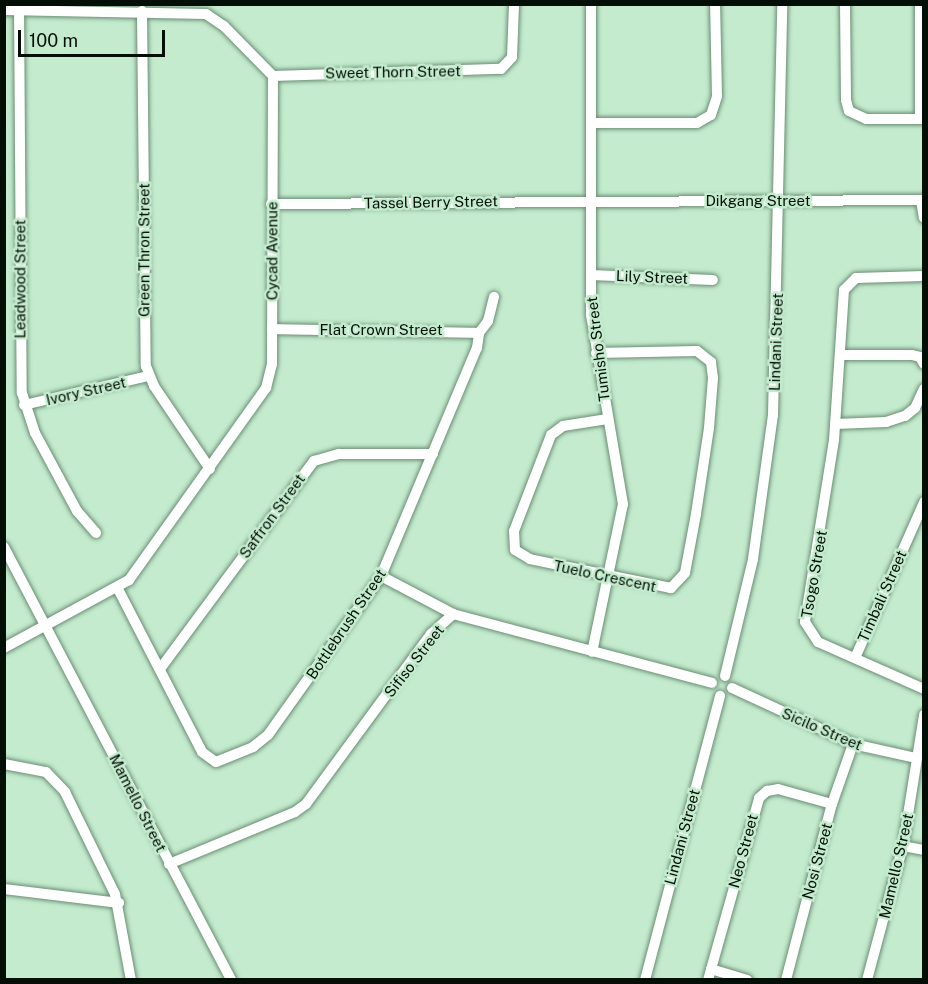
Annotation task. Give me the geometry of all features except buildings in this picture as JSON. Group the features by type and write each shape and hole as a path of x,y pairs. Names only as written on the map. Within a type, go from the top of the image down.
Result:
{"street":[{"name":"Sweet Thorn Street","path":"273,76 495,71 510,63 514,4"},
{"name":"Tumisho Street","path":"591,4 591,275 596,353 623,504 592,652"},
{"path":"592,123 697,123 711,115 717,96 715,4"},
{"name":"Lindani Street","path":"725,676 753,559 769,445 776,368 782,4"},
{"path":"845,4 845,88 849,111 867,119 922,119 920,4"},
{"path":"4,10 19,7 206,14 224,26 273,76"},
{"name":"Leadwood Street","path":"19,7 24,405 72,502 96,533"},
{"name":"Green Thron Street","path":"142,11 144,353 148,376 210,469"},
{"name":"Cycad Avenue","path":"4,648 118,589 145,562 266,388 273,364 271,204 273,76"},
{"path":"922,200 924,218"},
{"name":"Dikgang Street","path":"591,201 922,200"},
{"name":"Tassel Berry Street","path":"271,204 591,201"},
{"name":"Lily Street","path":"591,275 713,280"},
{"name":"Tsogo Street","path":"924,276 850,280 843,297 835,423 821,533 805,622 818,642 924,689"},
{"name":"Bottlebrush Street","path":"160,669 207,759 227,760 268,735 381,576 488,321 494,297"},
{"name":"Flat Crown Street","path":"272,329 479,338"},
{"name":"Tuelo Crescent","path":"596,353 697,351 708,357 713,378 696,514 682,580 664,589 522,557 515,550 513,538 550,435 563,426 607,419"},
{"path":"840,355 912,355 920,357 924,364"},
{"name":"Ivory Street","path":"24,405 148,376"},
{"path":"835,423 886,422 905,416 915,408 924,389"},
{"name":"Saffron Street","path":"160,669 314,461 339,454 433,454"},
{"name":"Timbali Street","path":"855,658 924,502"},
{"name":"Mamello Street","path":"4,547 231,980"},
{"path":"381,576 453,614"},
{"path":"118,589 160,669"},
{"name":"Sifiso Street","path":"169,864 295,812 306,804 431,634 453,614 712,683"},
{"path":"718,676 725,676 732,688 720,696 713,691 712,683 718,676"},
{"name":"Sicilo Street","path":"732,688 853,744 916,758"},
{"name":"Lindani Street","path":"645,980 720,696"},
{"name":"Mamello Street","path":"867,980 903,846 924,715"},
{"name":"Nosi Street","path":"786,980 832,804 853,744"},
{"path":"4,764 46,772 61,787 119,903 131,980"},
{"name":"Neo Street","path":"710,974 759,798 778,789 832,804"},
{"path":"903,846 924,850"},
{"path":"4,889 119,903"},
{"path":"710,974 747,980"}]}
